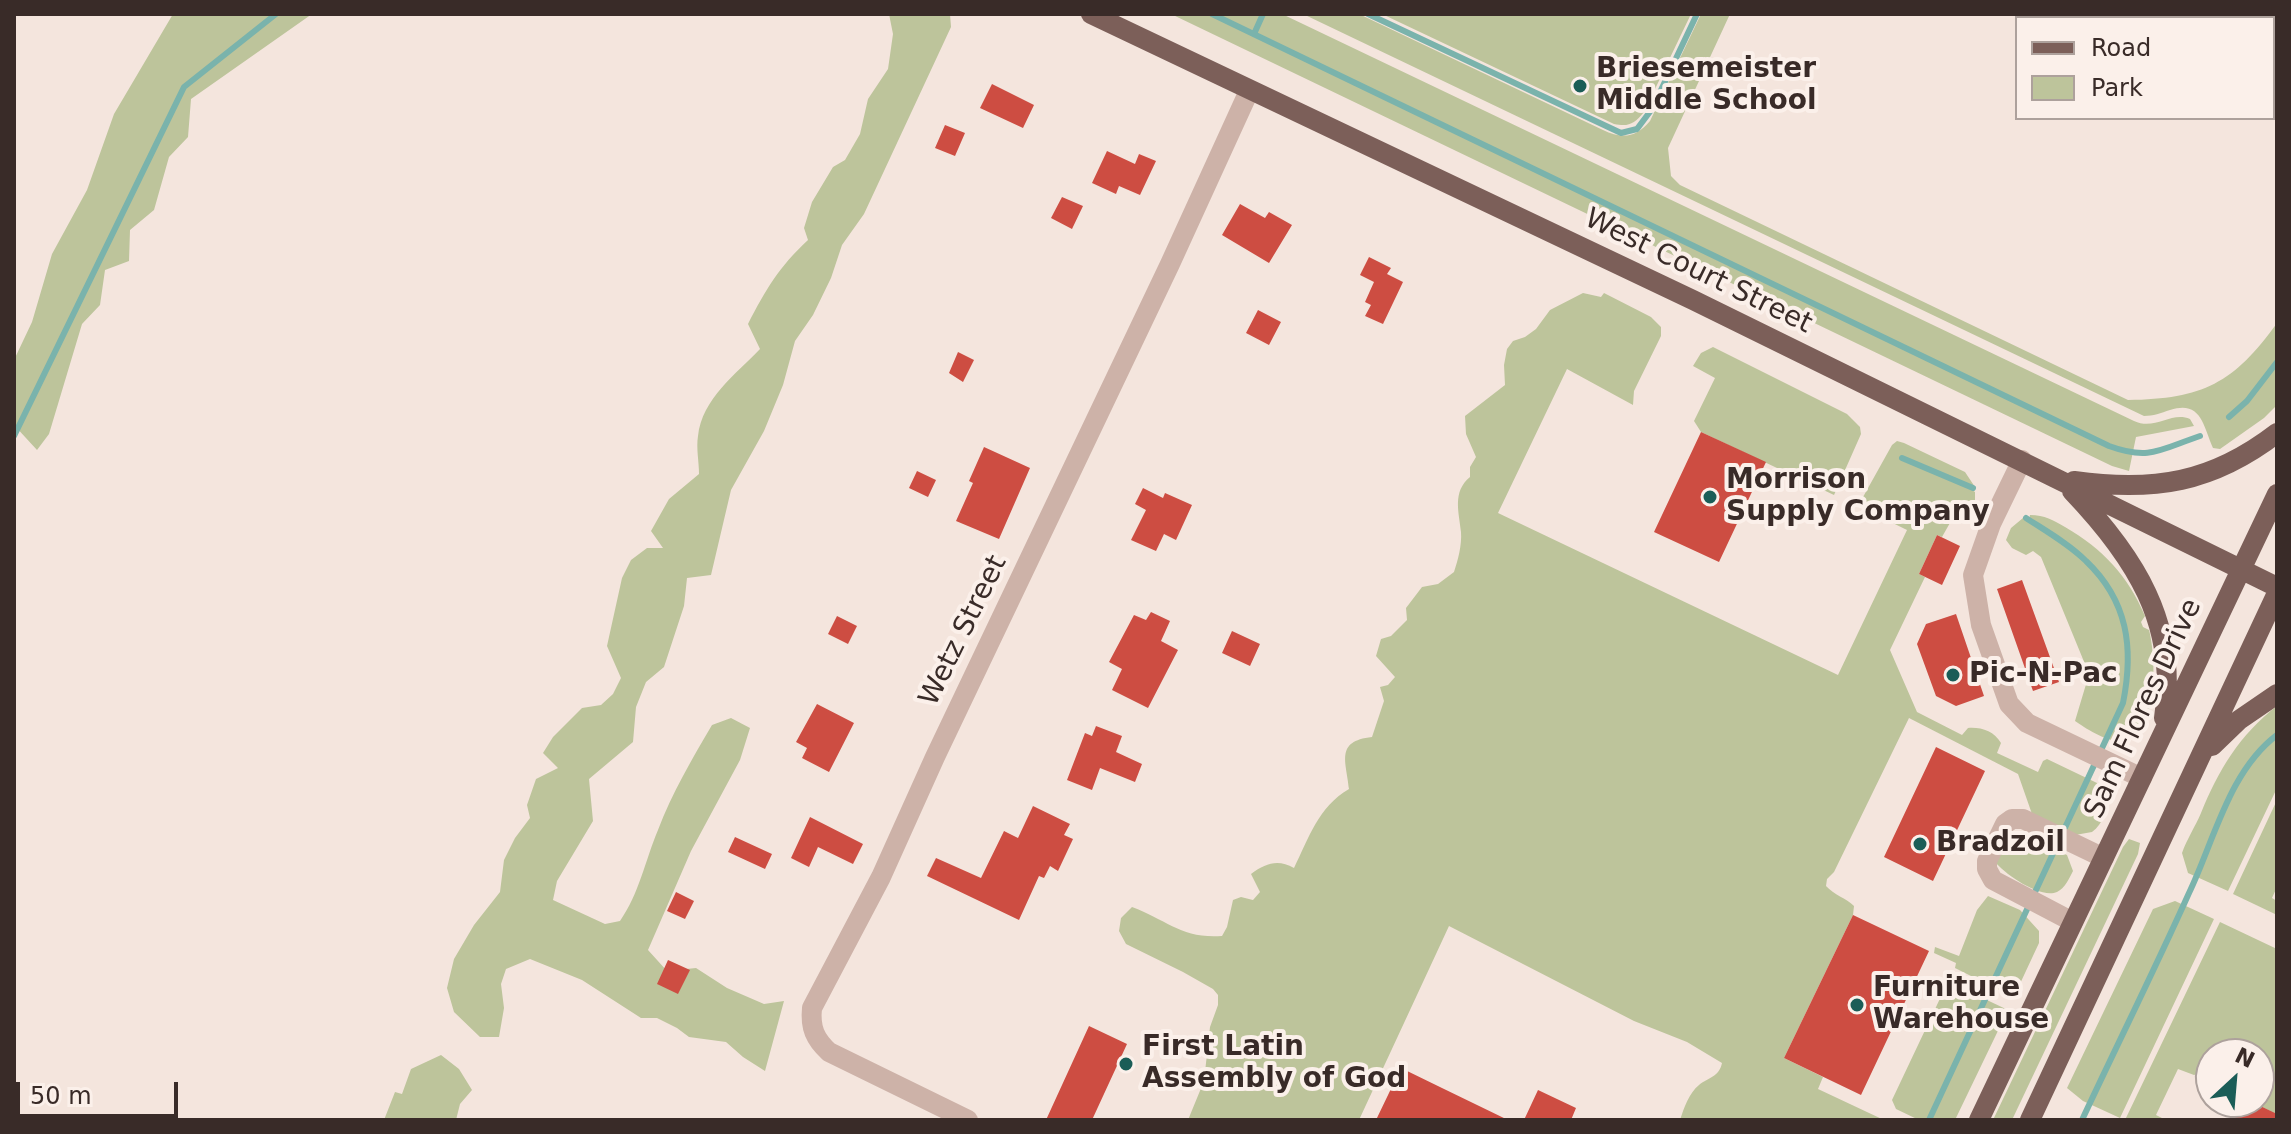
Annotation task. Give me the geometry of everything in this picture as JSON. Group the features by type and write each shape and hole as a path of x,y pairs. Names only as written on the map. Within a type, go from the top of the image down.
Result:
{"main road":[{"name":"West Court Street","path":"1091,14 1693,300 2277,587"},
{"path":"2061,479 2107,486 2173,483 2236,460 2277,433"},
{"path":"2061,479 2132,565 2153,604 2164,639 2167,677 2164,717 2155,751"},
{"name":"Sam Flores Drive","path":"1979,1120 2277,494"},
{"path":"2030,1120 2277,593"},
{"path":"2195,768 2223,734 2257,705 2277,694"}],"street":[{"name":"Wetz Street","path":"968,1120 829,1052 815,1036 811,1026 812,1008 881,877 1249,91"},
{"path":"2022,460 1991,524 1973,575 1981,625 2009,704 2027,723 2142,778"},
{"path":"2073,922 1993,880 1987,869 1987,861 2005,824 2012,819 2023,819 2104,858"}],"green space":[{"path":"173,14 312,14 191,99 188,137 169,157 154,210 130,230 129,261 105,270 100,305 82,324 49,434 37,450 14,425 14,360 32,322 52,254 87,190 114,114"},
{"path":"889,14 950,14 951,27 864,214 842,245 831,278 813,315 795,341 783,385 764,431 731,490 711,575 687,578 684,606 664,667 646,682 636,707 633,742 589,779 593,821 557,881 553,900 605,924 620,921 637,889 670,803 712,725 731,718 750,728 740,760 691,851 648,950 667,971 696,968 727,988 764,1004 784,1001 765,1071 726,1042 689,1037 657,1018 641,1018 582,980 530,959 506,969 501,984 504,1008 499,1037 480,1037 454,1012 447,988 454,959 474,925 500,892 504,860 530,818 527,805 536,779 558,768 543,753 553,737 582,708 601,705 613,694 621,678 607,646 622,578 631,560 647,548 663,548 651,531 669,499 699,474 697,441 706,410 722,388 760,349 748,324 774,279 808,240 804,228 812,202 833,167 845,160 860,134 868,99 888,69 893,34"},
{"path":"1171,14 1282,14 2134,421 2149,424 2183,417 2190,419 2194,426 2136,437 2129,471 2112,466"},
{"path":"1303,14 1359,14 1603,130 1623,136 1634,134 1650,121 1701,14 1730,14 1668,148 1671,176 1680,185 2128,400 2177,396 2214,384 2246,360 2277,323 2277,405 2220,449 2213,448 2203,423 2188,408 2144,416"},
{"name":"Briesemeister Middle School","path":"1382,14 1691,14 1644,112 1634,122 1624,125 1614,124"},
{"path":"1583,293 1601,297 1604,293 1651,317 1661,327 1661,336 1634,391 1633,405 1567,369 1498,513 1838,675 1907,530 1858,506 1892,445 1897,441 1904,443 1965,472 1975,487 1972,490 1975,492 1975,507 1971,515 1964,512 1955,514 1942,537 1937,535 1919,574 1925,577 1890,650 1917,712 1962,735 1968,728 1987,731 2001,743 1997,753 2038,772 2047,759 2097,783 2107,796 2102,821 2092,832 2075,835 2032,814 2018,774 1909,718 1834,872 1827,879 1826,886 1854,906 1853,915 1784,1058 1823,1077 1818,1089 1884,1120 1680,1120 1692,1092 1716,1074 1722,1063 1687,1042 1634,1021 1449,926 1359,1120 1188,1120 1204,1081 1210,1027 1218,1005 1218,995 1183,972 1126,944 1119,931 1121,918 1132,907 1185,932 1222,936 1233,900 1241,897 1253,900 1260,892 1251,874 1272,864 1294,868 1322,814 1349,789 1345,762 1347,748 1360,739 1372,737 1384,701 1380,687 1388,685 1395,677 1376,656 1381,639 1391,636 1407,620 1406,608 1422,587 1438,584 1454,572 1461,542 1459,496 1470,477 1470,467 1476,457 1466,434 1465,416 1505,385 1504,365 1507,349 1513,341 1536,329 1550,310"},
{"path":"1713,347 1847,414 1860,427 1861,434 1834,495 1701,432 1694,421 1715,378 1693,366 1701,353"},
{"path":"2030,515 2057,522 2103,554 2131,588 2145,616 2141,622 2149,630 2151,642 2152,694 2149,712 2133,737 2120,741 2109,739 2075,721 2087,681 2087,669 2041,557 2033,551 2026,555 2012,548 2006,540 2011,528 2023,518 2029,521"},
{"path":"2277,706 2277,788 2228,891 2188,873 2182,853 2215,782 2232,754 2252,729"},
{"path":"2277,800 2277,887 2272,898 2277,901 2277,915 2233,894"},
{"path":"2017,832 2067,855 2073,871 2060,890 2050,893 2033,889 1995,862 2011,833"},
{"path":"2129,839 2140,843 2138,854 2012,1120 1993,1120 2123,847"},
{"path":"1988,896 2020,910 2039,931 2039,943 2018,988 2001,991 1955,968 1956,963 1934,953 1935,947 1959,956 1977,910"},
{"path":"2175,901 2214,919 2120,1118 2083,1101 2067,1088 2153,909"},
{"path":"2220,922 2277,949 2277,1119 2275,1038 2195,1038 2195,1075 2178,1069 2156,1115 2166,1120 2125,1120"},
{"path":"1953,984 2008,1010 1955,1120 1919,1120 1896,1109 1892,1100 1945,988"},
{"path":"441,1055 459,1069 472,1090 460,1104 456,1120 384,1120 395,1092 402,1094 411,1069"}],"building":[{"path":"992,84 1034,105 1023,128 980,108"},
{"path":"945,125 965,133 955,156 935,148"},
{"path":"1107,151 1135,164 1139,154 1156,161 1140,195 1119,186 1116,194 1092,183"},
{"path":"1062,197 1083,206 1072,229 1051,218"},
{"path":"1240,204 1265,218 1269,212 1292,225 1269,263 1222,235"},
{"path":"1369,257 1391,268 1387,274 1403,282 1383,324 1365,316 1371,305 1365,302 1374,282 1360,275"},
{"path":"1258,310 1281,322 1269,345 1246,333"},
{"path":"958,352 974,360 963,382 949,373"},
{"name":"Morrison Supply Company","path":"1701,432 1766,462 1719,562 1654,532"},
{"path":"984,447 1030,468 999,539 956,521 973,483 969,481"},
{"path":"917,471 936,480 928,497 909,488"},
{"path":"1143,488 1163,498 1165,493 1192,505 1176,540 1164,534 1156,551 1131,540 1146,510 1135,504"},
{"path":"1937,535 1960,546 1942,585 1919,574"},
{"name":"Pic-N-Pac","path":"2022,580 2059,682 2033,691 1997,589"},
{"path":"1151,612 1170,621 1161,641 1178,650 1148,708 1112,690 1122,669 1109,662 1134,615 1146,620"},
{"name":"Pic-N-Pac","path":"1956,614 1984,696 1956,706 1936,696 1917,644 1926,624"},
{"path":"837,616 857,626 848,644 828,634"},
{"path":"1232,631 1260,644 1250,666 1222,653"},
{"path":"817,704 854,723 829,772 802,758 807,748 796,742"},
{"path":"1096,726 1122,736 1116,752 1142,764 1135,782 1100,768 1092,790 1067,780 1085,733 1092,736"},
{"path":"1936,747 1985,771 1933,881 1884,857"},
{"path":"1033,806 1070,824 1064,835 1073,839 1058,871 1050,866 1044,878 1039,876 1019,920 927,876 936,858 981,878 1004,831 1018,838"},
{"path":"810,817 863,844 853,864 818,847 809,867 791,858"},
{"path":"735,837 772,854 765,869 728,852"},
{"path":"676,892 694,901 685,919 667,911"},
{"name":"Furniture Warehouse","path":"1853,915 1929,951 1861,1095 1784,1058"},
{"path":"668,960 690,970 678,994 657,984"},
{"path":"1089,1026 1127,1044 1092,1120 1046,1120"},
{"path":"1401,1068 1442,1088 1508,1120 1376,1120"},
{"path":"1538,1090 1576,1108 1571,1120 1524,1120"},
{"path":"2277,1114 2277,1120 2230,1120 2275,1118"}],"waterway":[{"path":"14,436 184,87 276,14"},
{"path":"1212,14 2109,446 2146,453 2200,436"},
{"path":"1254,34 1263,14"},
{"path":"1368,14 1621,133 1637,129 1652,109 1697,14"},
{"path":"2229,417 2247,401 2277,362"},
{"path":"1902,458 1973,488"},
{"path":"1929,1120 2123,703 2127,644 2119,609 2111,592 2079,555 2026,518"},
{"path":"2082,1120 2198,873 2224,808 2260,750 2277,735"}],"place":[{"name":"Briesemeister Middle School","path":"1580,86"},
{"name":"Morrison Supply Company","path":"1710,497"},
{"name":"Pic-N-Pac","path":"1953,675"},
{"name":"Bradzoil","path":"1920,844"},
{"name":"Furniture Warehouse","path":"1857,1005"},
{"name":"First Latin Assembly of God","path":"1126,1064"}]}
